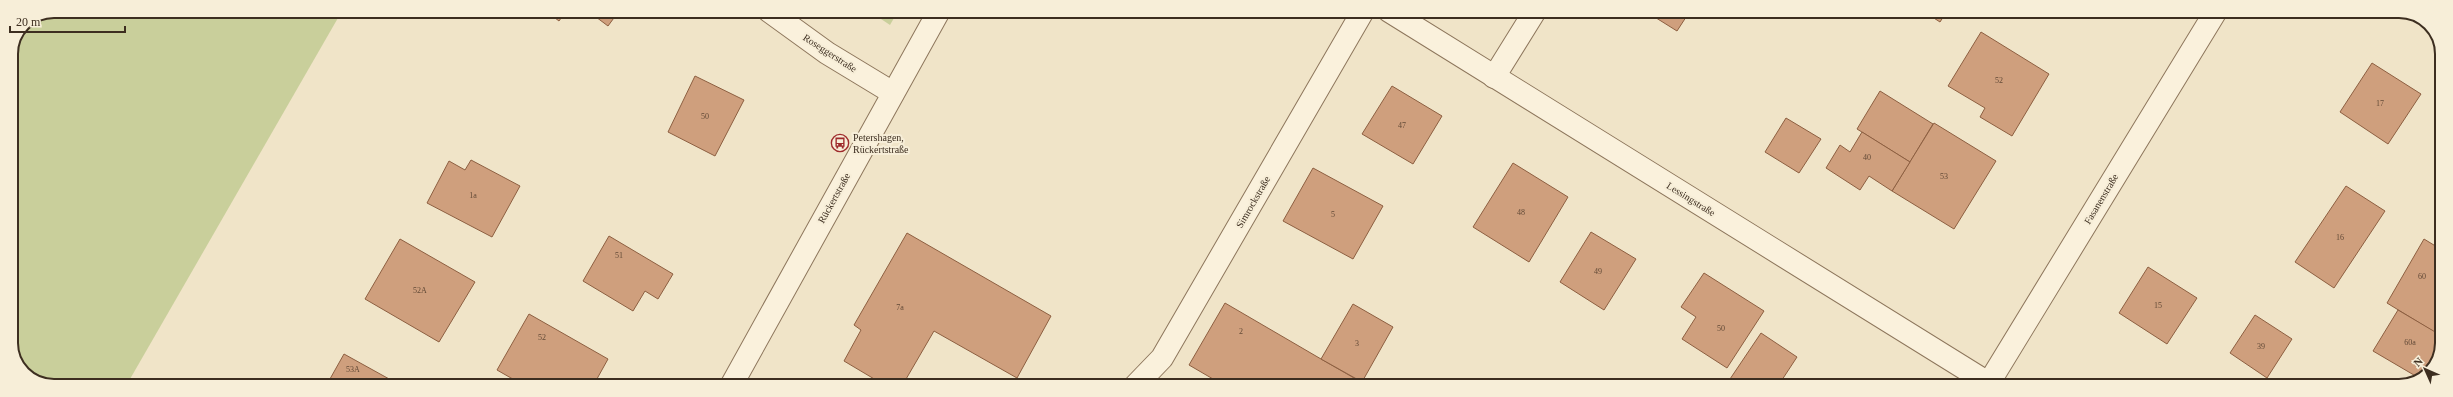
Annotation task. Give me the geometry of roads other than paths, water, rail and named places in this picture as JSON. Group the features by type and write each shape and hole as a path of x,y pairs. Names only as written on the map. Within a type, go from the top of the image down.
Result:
{"street":[{"name":"Roseggerstraße","path":"779,18 827,53 892,93"},
{"name":"Rückertstraße","path":"735,379 892,93 935,18"},
{"name":"Simrockstraße","path":"1142,379 1162,358 1359,18"},
{"name":"Lessingstraße","path":"1400,18 1979,379"},
{"path":"1494,77 1531,18"},
{"name":"Fasanenstraße","path":"1993,379 2212,18"}],"place":[{"name":"Petershagen, Rückertstraße","path":"840,143"}]}
